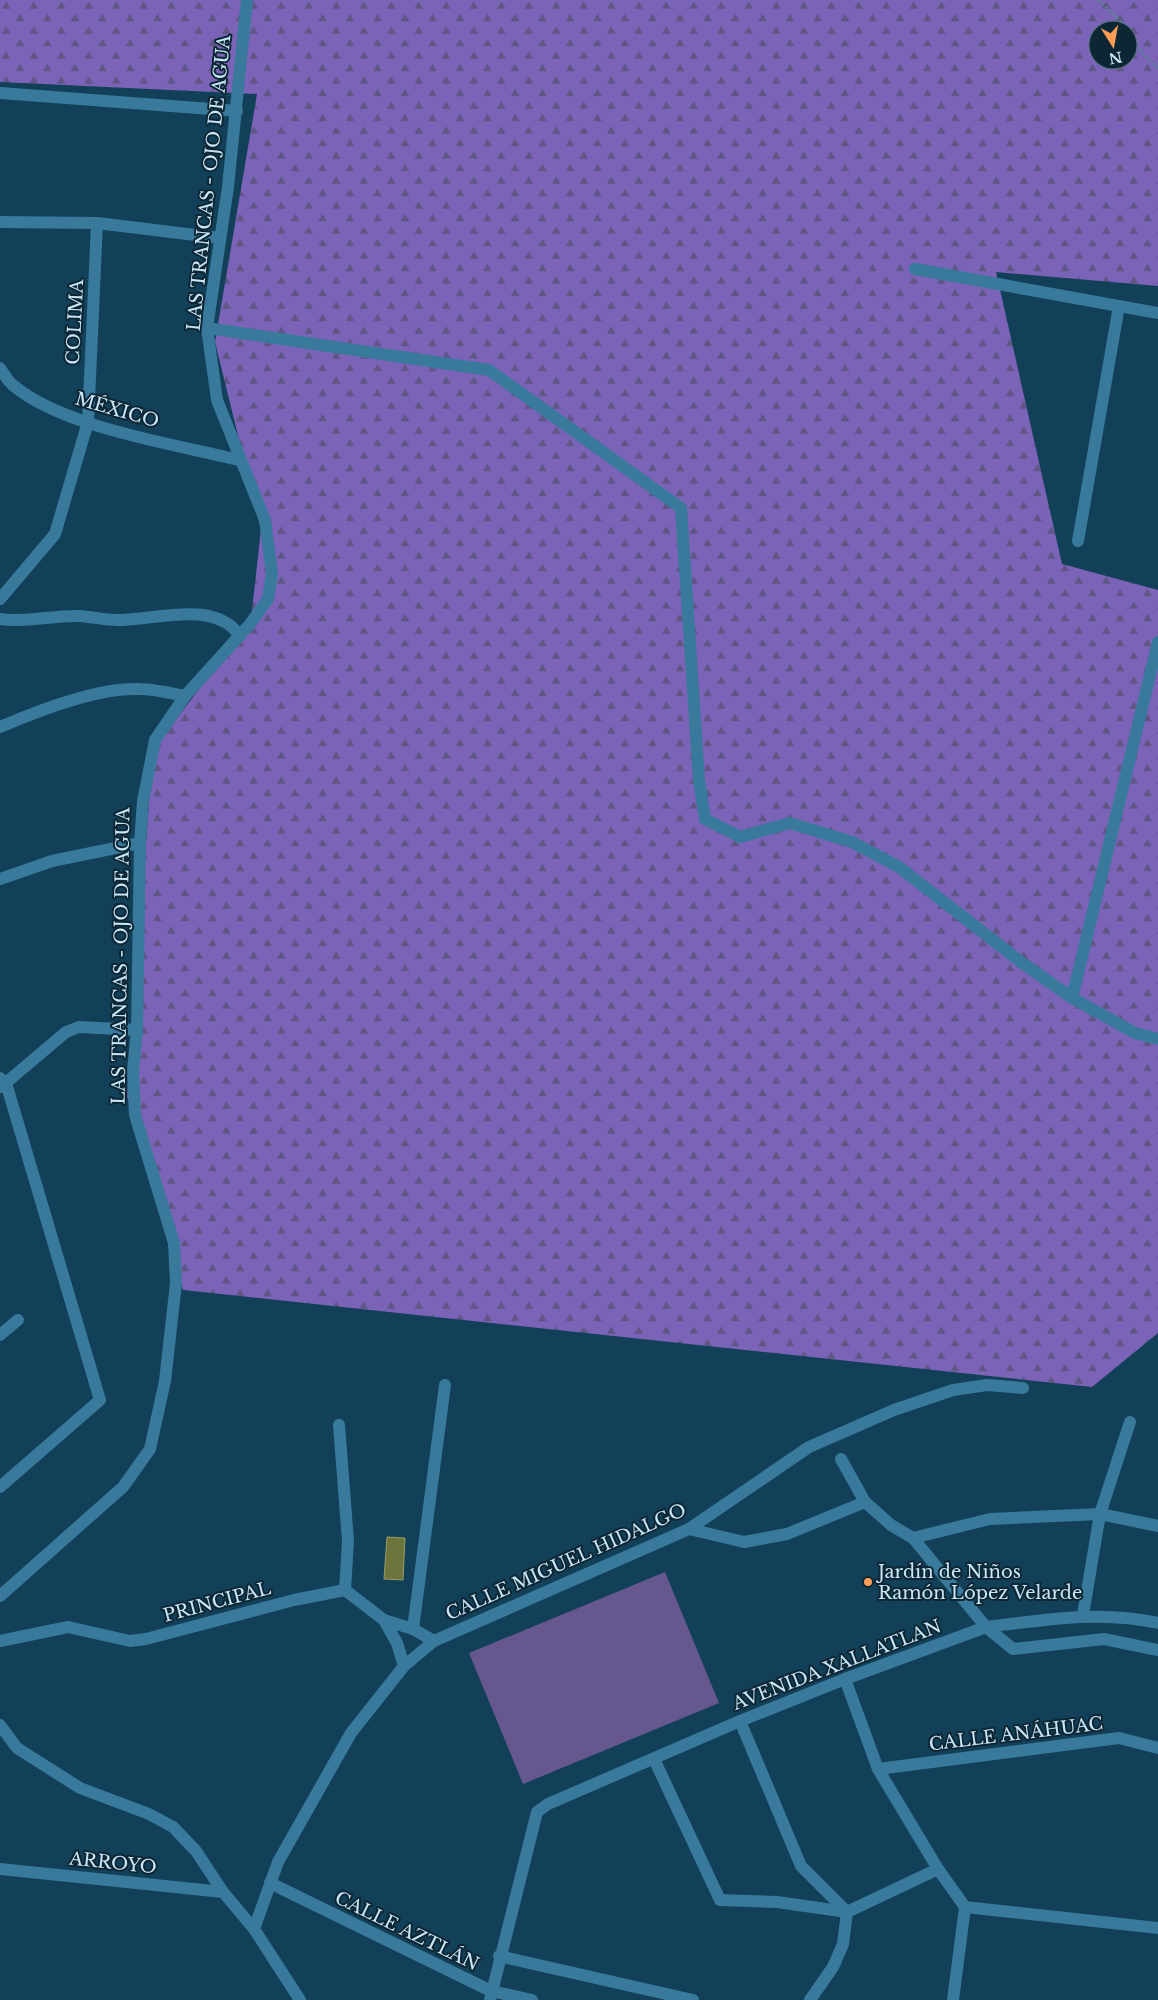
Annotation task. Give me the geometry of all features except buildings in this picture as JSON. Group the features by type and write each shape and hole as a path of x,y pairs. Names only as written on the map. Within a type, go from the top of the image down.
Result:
{"street":[{"name":"LAS TRANCAS - OJO DE AGUA","path":"0,1596 123,1488 150,1450 165,1381 176,1283 174,1243 135,1115 134,1071 137,1030 140,843 143,801 154,740 185,696 240,636 268,599 272,573 264,520 217,400 207,328 237,111 247,0"},
{"path":"0,93 237,111"},
{"path":"0,222 98,223 220,238"},
{"name":"COLIMA","path":"0,599 55,534 88,422 98,223"},
{"path":"915,269 1158,312"},
{"path":"1078,541 1119,306"},
{"path":"207,328 489,370 681,508 699,780 705,820 740,837 790,823 852,842 899,867 1021,962 1072,998 1135,1033 1158,1040"},
{"name":"MÉXICO","path":"0,368 6,386 45,406 88,422 239,460"},
{"path":"0,619 16,621 79,616 117,620 191,614 211,616 233,625 240,636"},
{"path":"1072,998 1158,642"},
{"path":"0,727 34,712 98,694 138,689 185,696"},
{"path":"0,879 52,861 140,843"},
{"path":"0,1487 100,1400 2,1083 66,1032 79,1027 137,1030"},
{"path":"0,1335 18,1320"},
{"path":"413,1629 445,1385"},
{"name":"CALLE MIGUEL HIDALGO","path":"254,1929 278,1862 351,1733 404,1666 434,1641 689,1529 809,1447 877,1418 953,1390 987,1385 1024,1388"},
{"path":"1083,1615 1100,1514 1130,1422"},
{"path":"339,1425 348,1541 345,1590 384,1620 413,1629 434,1641"},
{"path":"841,1459 865,1502 891,1525 913,1538 986,1628 1012,1649 1104,1639 1158,1650"},
{"path":"689,1529 744,1542 787,1534 865,1502"},
{"path":"913,1538 990,1519 1100,1514 1158,1526"},
{"name":"PRINCIPAL","path":"0,1641 68,1627 130,1641 146,1639 294,1600 345,1590"},
{"name":"AVENIDA XALLATLAN","path":"500,1956 537,1812 548,1804 740,1721 845,1679 986,1628 1083,1615 1158,1623"},
{"path":"1104,1639 1112,1617"},
{"path":"384,1620 397,1643 404,1666"},
{"path":"845,1679 878,1769 938,1869 965,1907 953,2000"},
{"path":"740,1721 801,1866 847,1912"},
{"path":"0,1725 17,1748 80,1788 149,1814 173,1827 196,1851 223,1892 254,1929 300,2000"},
{"name":"CALLE ANÁHUAC","path":"878,1769 1119,1738 1158,1748"},
{"path":"654,1759 720,1900 777,1902 847,1912 938,1869"},
{"name":"ARROYO","path":"0,1869 223,1892"},
{"name":"CALLE AZTLÁN","path":"270,1884 490,1996 532,2000"},
{"path":"965,1907 1158,1928"},
{"path":"810,2000 833,1967 843,1944 847,1912"},
{"path":"490,1996 500,1956 693,2000"}],"path":[{"path":"1098,0 1119,20"},
{"path":"1138,46 1148,60 1158,68"}],"shaded area":[{"path":"665,1572 719,1703 523,1784 469,1653"}],"green space":[{"path":"0,0 1158,0 1158,286 996,272 1062,564 1158,590 1158,1333 1092,1387 183,1290 127,1096 153,750 251,620 261,529 215,342 257,94 0,82"}],"place":[{"name":"Jardín de Niños Ramón López Velarde","path":"868,1582"}]}
